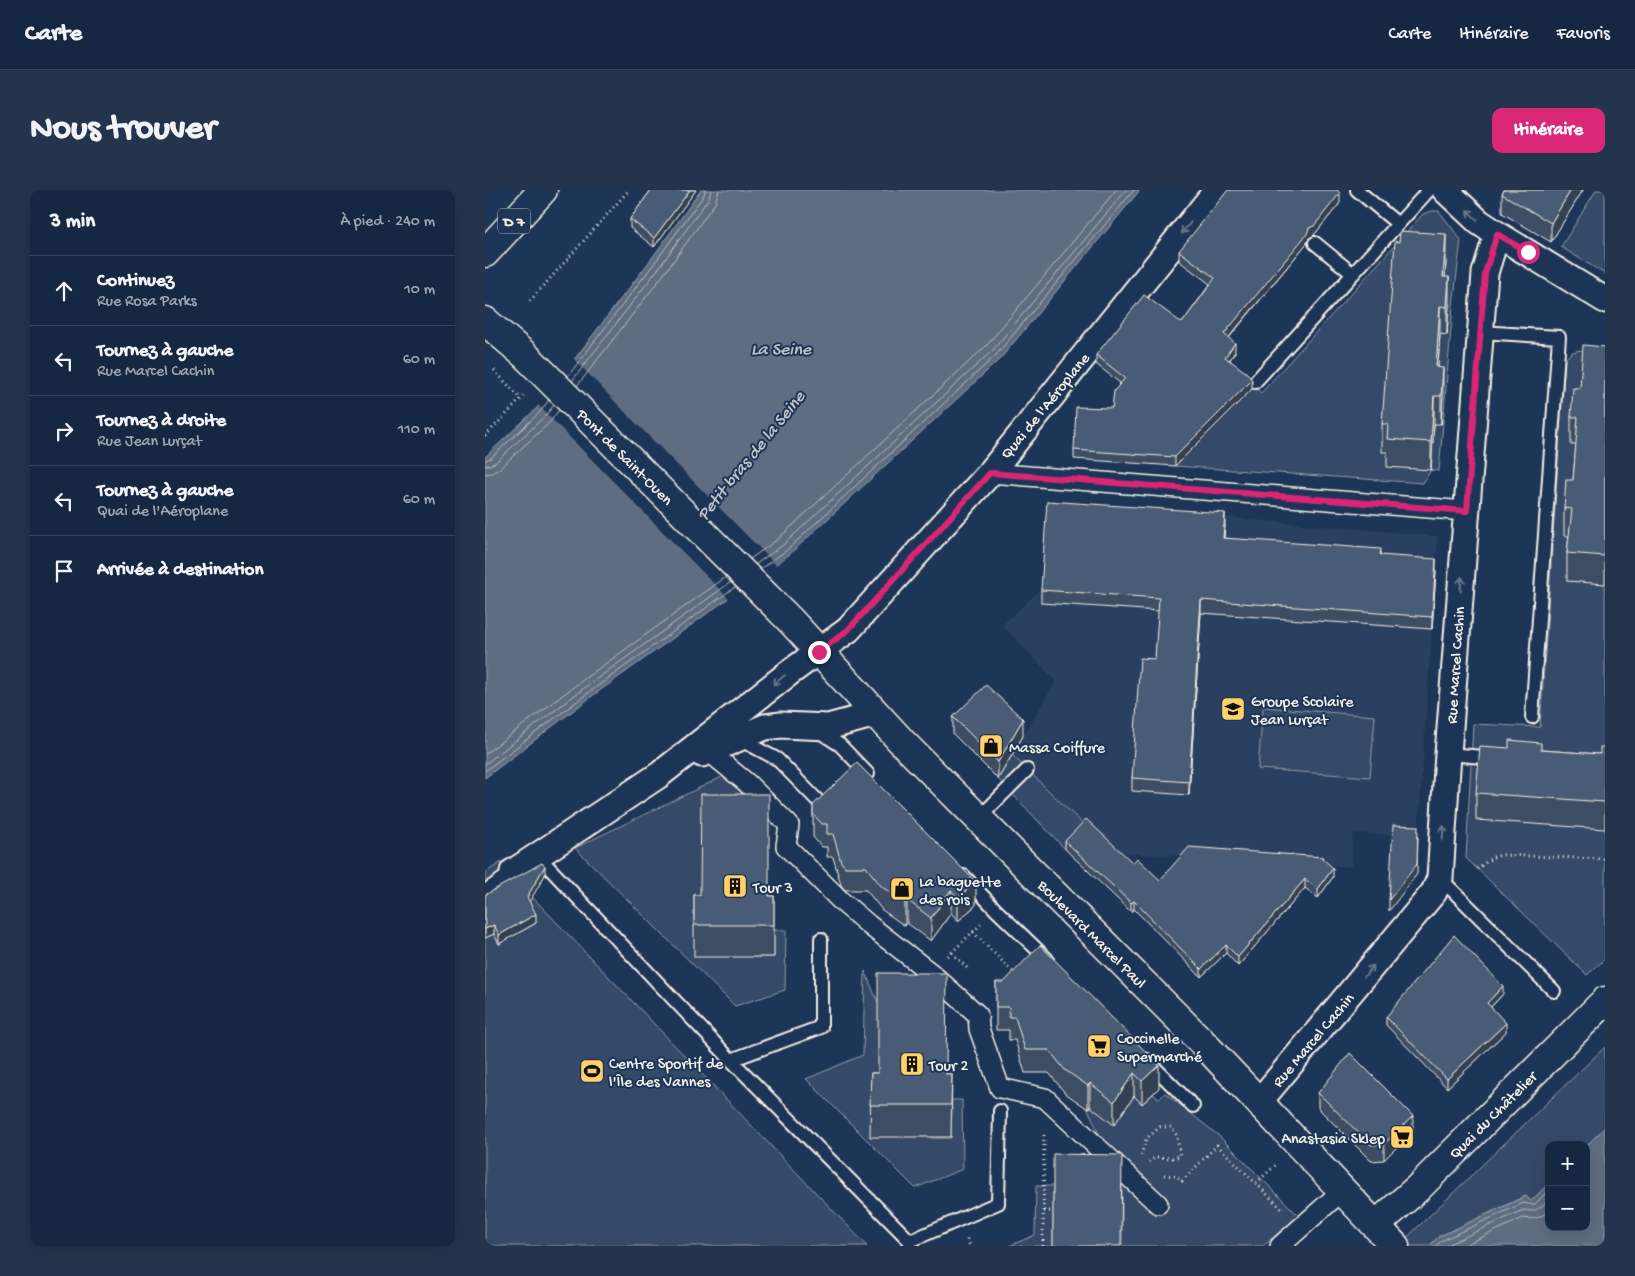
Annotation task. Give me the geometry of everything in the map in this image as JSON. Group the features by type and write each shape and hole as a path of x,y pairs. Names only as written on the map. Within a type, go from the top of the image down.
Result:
{"main road":[{"name":"D 7","path":"485,252 497,225 543,190"},
{"name":"Pont de Saint-Ouen","path":"485,321 525,355 791,621"},
{"name":"Boulevard Marcel Paul","path":"791,621 876,714 978,819 1202,1042 1395,1246"},
{"name":"Quai du Châtelier","path":"1377,1226 1419,1188 1605,1001"}],"street":[{"name":"Quai de l'Aéroplane","path":"659,775 848,630 990,473 1217,190"},
{"path":"1445,190 1479,222 1605,300"},
{"name":"Rue Marcel Cachin","path":"1259,1102 1434,892 1440,878 1485,273 1497,234"},
{"path":"990,473 1467,511"},
{"path":"759,697 781,725"},
{"path":"513,872 659,775 737,738 765,727 781,725 828,727 876,714"},
{"path":"708,751 747,783 789,825 786,846 841,901 931,973 978,1015 979,1029 999,1088 1045,1098 1130,1168 1158,1204"},
{"path":"1280,1246 1343,1190"}],"lane":[{"path":"1357,190 1398,224"},
{"path":"1255,382 1429,190"},
{"path":"1315,243 1353,274"},
{"path":"1480,332 1559,337 1532,717"},
{"path":"811,726 840,745 874,781"},
{"path":"737,738 777,760 819,802"},
{"path":"1448,754 1507,758"},
{"path":"978,819 1027,770"},
{"path":"537,856 731,1060 910,1241 998,1203 999,1112"},
{"path":"955,867 1056,968"},
{"path":"485,891 513,872"},
{"path":"1440,878 1554,992"},
{"path":"731,1060 821,1027 821,939"},
{"path":"1138,1051 1193,1106"}],"path":[{"path":"530,301 629,190"},
{"path":"485,436 521,399 491,366"},
{"path":"1477,870 1493,857 1503,855 1605,859"},
{"path":"931,973 996,910"},
{"path":"973,932 1016,976"},
{"path":"1011,981 1030,962 1029,940"},
{"path":"1043,1246 1045,1098"},
{"path":"1160,1126 1172,1126 1177,1136 1180,1156 1172,1158 1156,1157 1147,1164 1130,1168 1146,1139 1160,1126"},
{"path":"1177,1176 1181,1181 1217,1145 1289,1216"},
{"path":"1043,1211 1053,1211"}],"shaded area":[{"path":"1596,190 1605,190 1605,274 1561,247"},
{"path":"1439,211 1461,240 1453,305 1439,471 1431,470 1423,483 1175,466 1254,387 1261,393 1423,214"},
{"path":"1579,350 1593,353 1605,359 1605,959 1587,975 1466,858 1473,724 1540,727 1565,359 1571,353"},
{"name":"Groupe Scolaire Jean Lurçat","path":"1186,514 1438,536 1418,836 1353,833 1351,867 1113,853 1012,755 1056,681 1002,625 1042,588"},
{"path":"1263,707 1375,716 1370,777 1258,769"},
{"path":"1012,755 1086,827 1065,849 998,779"},
{"path":"726,775 769,826 754,957 774,957 774,930 786,930 785,990 735,1006 575,848"},
{"name":"Centre Sportif de l'Île des Vannes","path":"506,859 517,881 867,1246 485,1246 485,873"},
{"path":"865,971 931,1131 931,1138 951,1138 952,1107 946,1100 962,1100 963,1169 915,1188 806,1079 863,1055"},
{"path":"1605,1047 1605,1127 1590,1142 1545,1141 1545,1187 1531,1201 1525,1196 1438,1237 1429,1246 1398,1246"},
{"path":"1131,1093 1142,1104 1153,1094 1159,1099 1165,1093 1218,1135 1299,1216 1263,1246 1122,1246 1122,1187 1088,1109 1090,1106"},
{"path":"1036,1186 1053,1186 1053,1246 1009,1246 1035,1235"}],"water":[{"name":"La Seine","path":"701,190 1140,190 1001,358 790,554 591,697 485,778 485,457 537,408 649,262"},
{"path":"1605,1127 1605,1246 1429,1246 1438,1237 1526,1196 1531,1201 1545,1187 1545,1231 1590,1231 1590,1142"}],"pier":[{"path":"573,358 777,566 730,600 537,404"}],"building":[{"path":"651,190 690,190 654,238 630,219"},
{"path":"1228,190 1337,190 1340,193 1314,226 1309,228 1307,234 1224,334 1235,343 1225,357 1247,373 1252,380 1175,457 1074,450 1076,407 1112,408 1114,391 1125,378 1096,355 1144,295 1182,323 1215,278 1179,251"},
{"path":"1504,190 1571,190 1551,223 1502,194"},
{"path":"1400,231 1446,234 1443,277 1449,277 1447,307 1440,306 1436,367 1443,368 1441,396 1434,396 1431,442 1387,439 1388,424 1382,424 1395,241 1399,242"},
{"path":"1583,345 1605,347 1605,556 1567,553 1572,509 1564,508 1566,480 1573,480 1578,417 1571,417 1573,388 1580,388"},
{"path":"1047,501 1225,513 1223,538 1381,549 1380,555 1436,559 1432,617 1201,600 1189,782 1132,778 1140,658 1155,659 1159,598 1041,590"},
{"name":"Massa Coiffure","path":"986,685 1023,719 998,762 953,717"},
{"path":"1509,740 1541,743 1541,750 1600,754 1600,747 1605,747 1605,802 1476,793 1480,746 1509,748"},
{"path":"857,763 976,882 958,898 951,890 931,918 907,900 905,903 882,887 866,867 845,867 841,862 833,834 827,834 827,824 822,824 813,814 813,805"},
{"name":"Tour 3","path":"701,794 769,794 769,896 774,896 774,925 694,925 694,895 700,895"},
{"path":"1086,819 1133,863 1137,858 1160,880 1189,847 1323,857 1333,868 1318,889 1305,879 1238,957 1226,945 1201,969 1134,901 1131,903 1065,841"},
{"path":"1393,825 1418,826 1417,864 1389,900"},
{"path":"542,863 545,866 527,897 536,914 499,935 494,925 485,929 485,895"},
{"path":"1454,935 1503,986 1487,1003 1506,1023 1447,1079 1386,1017"},
{"path":"1040,945 1159,1065 1142,1081 1134,1073 1114,1102 1090,1083 1088,1086 1065,1070 1049,1050 1025,1050 1015,1017 1009,1017 1009,1007 996,1007 996,982 1004,982"},
{"name":"Tour 2","path":"878,973 947,973 946,1074 952,1074 951,1105 870,1105 871,1073 878,1073"},
{"path":"1350,1053 1413,1116 1384,1144 1371,1145 1318,1093"},
{"path":"1053,1154 1122,1155 1121,1246 1053,1246"}],"place":[{"name":"Groupe Scolaire Jean Lurçat","path":"1233,709"},
{"name":"Massa Coiffure","path":"991,746"},
{"name":"Tour 3","path":"735,886"},
{"name":"La baguette des rois","path":"902,889"},
{"name":"Coccinelle Supermarché","path":"1099,1046"},
{"name":"Tour 2","path":"912,1064"},
{"name":"Centre Sportif de l'Île des Vannes","path":"592,1071"},
{"name":"Anastasia Sklep","path":"1402,1137"}],"route":[{"path":"819,652 848,630 990,473 1467,511 1485,273 1497,234 1528,252"}],"water label":[{"name":"Petit bras de la Seine","path":"750,455"}]}
